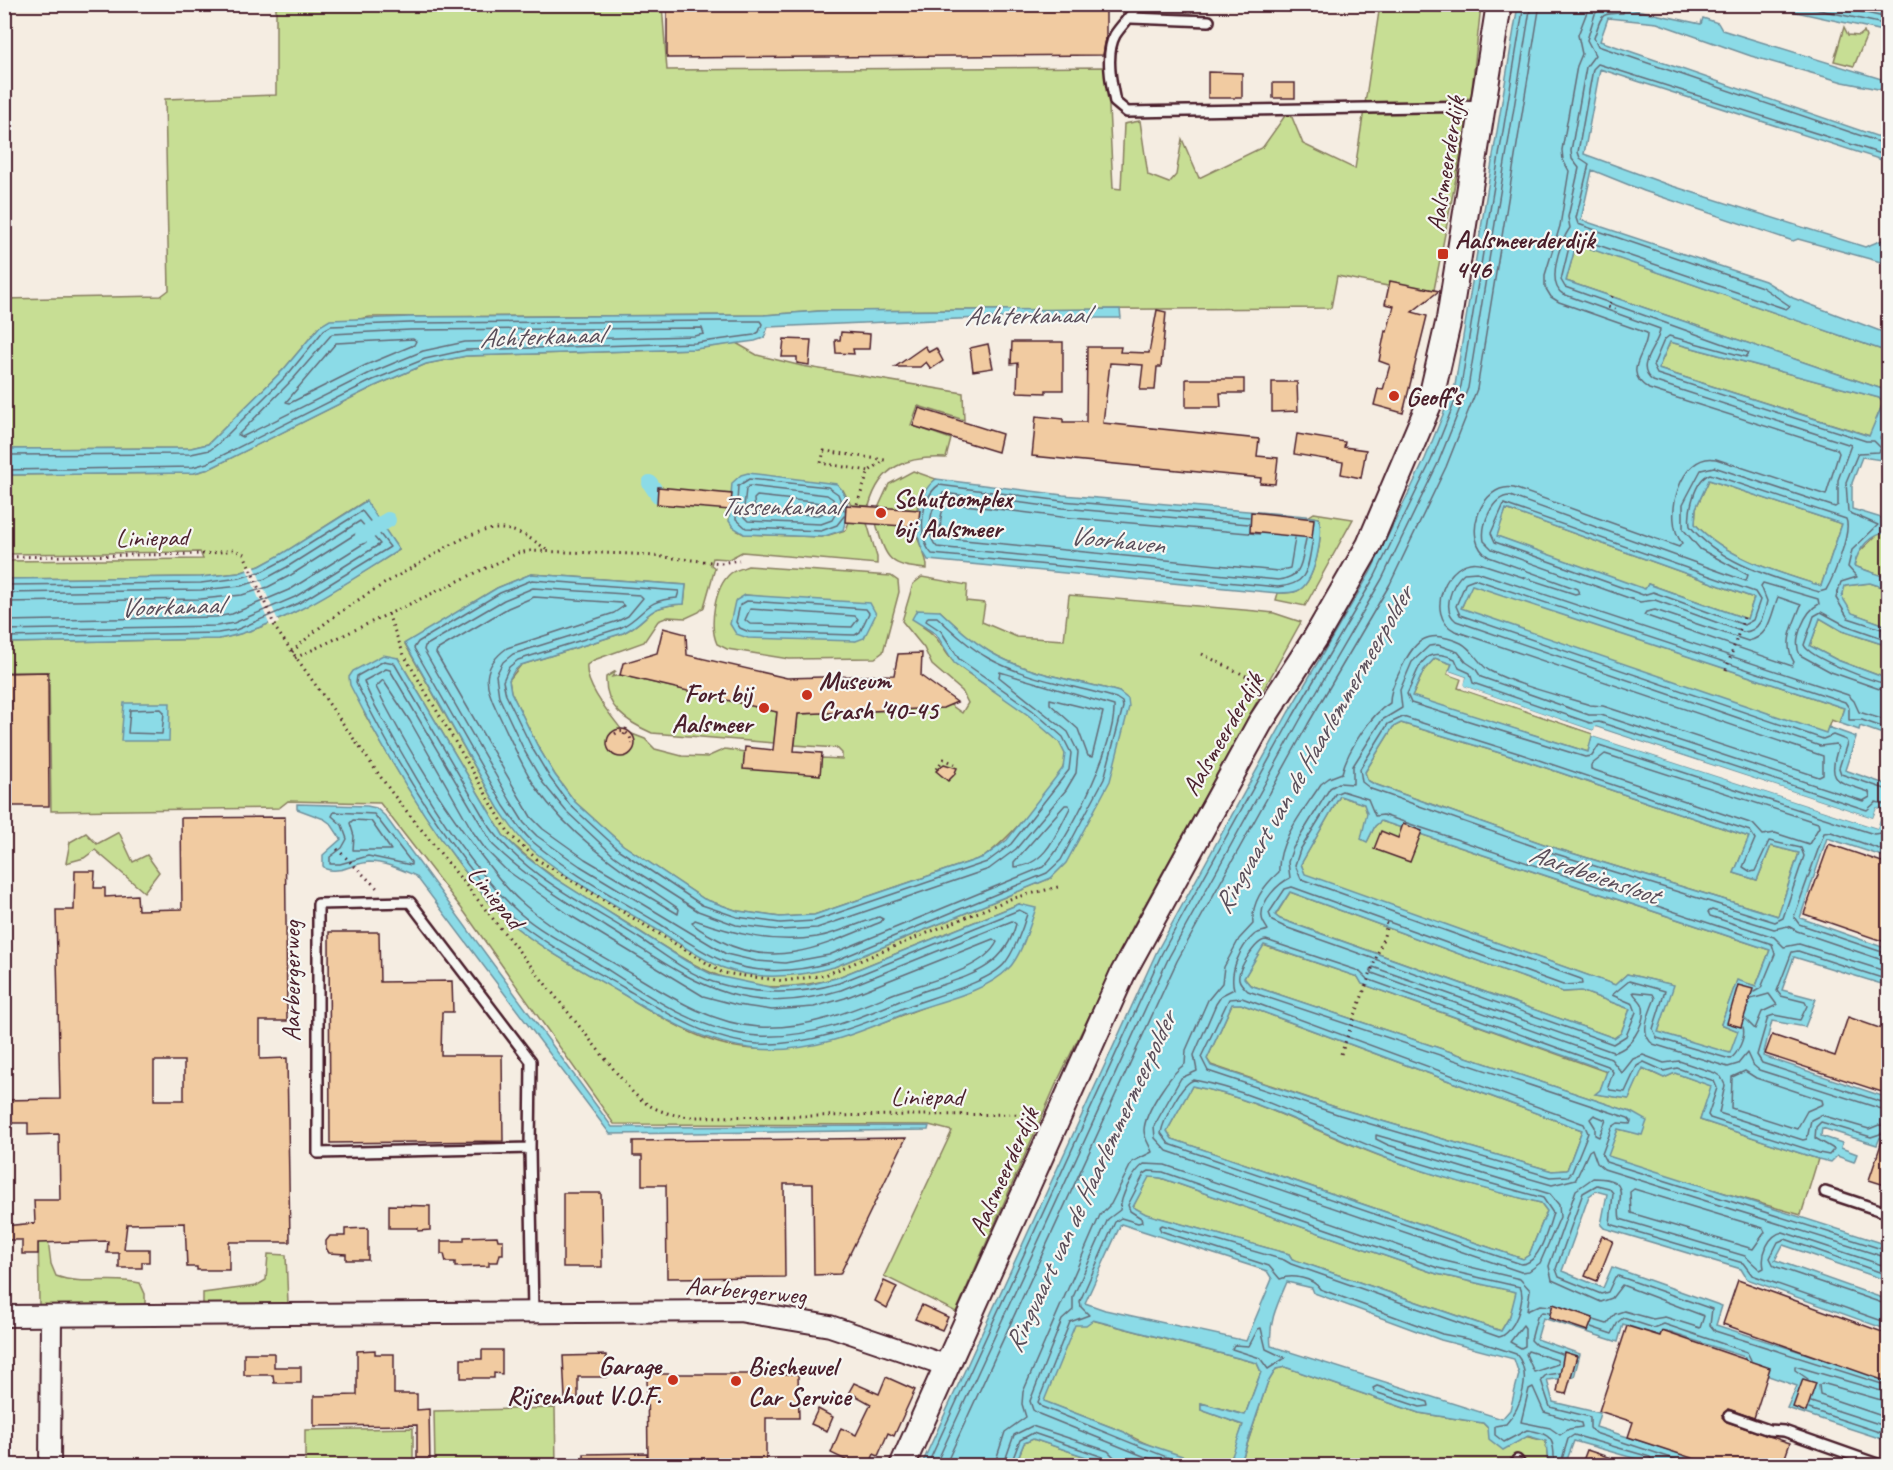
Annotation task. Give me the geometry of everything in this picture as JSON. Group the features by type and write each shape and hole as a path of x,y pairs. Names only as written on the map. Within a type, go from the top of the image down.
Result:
{"street":[{"name":"Aalsmeerderdijk","path":"902,1466 1124,973 1278,692 1316,637 1369,545 1430,402 1449,319 1499,4"},
{"name":"Aarbergerweg","path":"4,1316 699,1310 763,1313 839,1328 948,1366"},
{"path":"50,1466 51,1316"}],"lane":[{"path":"1138,4 1131,18 1115,36 1110,56 1115,102 1127,112 1483,106"},
{"path":"1131,18 1209,21"},
{"name":"Aarbergerweg","path":"530,1148 318,1153 318,904 410,902 531,1061 533,1312"},
{"path":"1825,1192 1888,1213"},
{"path":"1729,1416 1769,1430 1784,1431 1883,1466"}],"path":[{"path":"1611,296 1608,307 1618,310"},
{"path":"857,504 869,471 885,460 824,451 821,463 869,471"},
{"path":"292,652 332,616 354,601 470,536 498,529 510,530 526,536 549,552"},
{"name":"Liniepad","path":"4,557 205,555 234,550 244,554 276,629 443,860 628,1087 648,1107 671,1116 692,1117 1029,1113 1056,1120"},
{"path":"296,657 506,557 530,551 634,554 721,563 739,560"},
{"path":"388,614 404,655 510,835 538,860 723,973 784,981 825,975 1010,899 1058,887"},
{"path":"1726,670 1744,617"},
{"path":"1202,654 1278,692"},
{"path":"625,733 627,726"},
{"path":"615,734 625,733 631,737 631,744"},
{"path":"936,769 944,759 955,764"},
{"path":"338,849 383,894"},
{"path":"1341,1054 1387,924 1383,922"}],"green space":[{"path":"276,5 662,5 667,70 1107,67 1113,188 1121,189 1124,124 1140,121 1148,175 1169,183 1176,175 1182,139 1199,178 1263,147 1289,110 1303,144 1355,169 1380,5 1481,5 1471,98 1464,99 1458,109 1469,112 1433,295 1337,276 1331,308 370,317 320,326 284,369 208,444 191,448 5,449 4,299 161,296 169,290 165,99 276,95"},
{"path":"1844,27 1848,35 1859,36 1864,32 1866,37 1854,66 1834,61"},
{"path":"1577,240 1588,244 1589,248 1888,352 1888,391 1566,281"},
{"path":"1670,342 1880,398 1883,403 1870,436 1658,369"},
{"path":"736,343 757,355 802,366 963,393 964,420 918,406 911,425 951,439 946,458 919,459 897,466 880,481 869,506 851,505 843,490 738,531 744,534 822,537 846,530 849,522 867,523 877,564 742,552 729,559 713,558 711,565 715,568 704,607 699,612 686,618 668,617 658,621 644,642 594,660 587,665 591,685 597,696 633,745 632,734 645,739 655,749 682,756 707,757 725,749 745,752 820,775 821,758 842,759 842,753 837,748 795,745 798,714 943,708 949,704 962,713 968,703 962,691 932,665 924,648 902,621 913,584 922,577 967,585 966,601 985,603 982,622 1017,637 1064,640 1069,595 1274,613 1301,622 1133,926 1057,1082 956,1312 884,1276 952,1131 929,1125 614,1124 465,913 380,803 288,801 279,808 51,811 49,672 5,672 4,643 219,639 243,633 313,602 399,550 365,501 281,555 260,566 239,573 201,577 5,579 5,561 203,559 200,552 5,554 5,475 194,473 209,469 375,386 426,364 466,356 695,349","holes":["531,574 686,585 684,604 661,607 623,633 521,665 509,680 511,692 537,745 575,802 623,845 704,899 738,911 780,917 814,915 984,857 1000,844 1058,778 1065,760 1060,743 1017,706 956,664 938,640 923,627 940,611 976,643 1005,660 1037,672 1119,692 1051,878 834,967 754,974 721,967 573,877 499,809 405,644 497,588","398,658 503,835 529,858 570,888 693,964 717,975 743,983 770,987 801,985 836,978 1019,904 977,988 844,1036 816,1043 760,1049 743,1048 709,1040 660,1017 552,953 508,921 485,897 424,813 364,713"]},
{"path":"913,471 936,479 918,500 917,510 878,508 889,484"},
{"path":"1709,480 1842,524 1821,586 1754,563 1722,546 1695,524 1696,508"},
{"path":"1506,509 1754,598 1747,619 1648,584 1646,590 1496,536"},
{"path":"1314,513 1353,519 1305,606 1276,600 1278,593 1295,592 1309,579 1317,558 1320,535 1319,518 1308,517"},
{"path":"876,523 916,527 917,538 926,558 927,569 904,566 891,559 883,545"},
{"path":"1879,533 1888,533 1888,578 1854,566 1857,554"},
{"path":"748,566 891,576 898,581 899,592 883,652 875,658 789,659 727,649 717,644 713,617 717,597 725,579 731,573","holes":["745,595 788,599 856,641"]},
{"path":"1870,583 1888,589 1888,626 1851,613 1842,598 1844,586"},
{"path":"1471,584 1844,708 1839,723 1831,720 1826,734 1461,609"},
{"path":"1820,618 1842,631 1888,646 1888,679 1837,660 1810,646"},
{"path":"1435,658 1452,664 1448,674 1461,679 1458,688 1593,734 1588,752 1412,697 1424,670"},
{"path":"616,671 612,677 626,674 629,677 777,712 774,743 652,733 634,724 613,705 606,688 606,677"},
{"path":"1401,723 1520,759 1749,837 1734,873 1757,880 1771,846 1799,853 1778,916 1555,848 1374,784 1367,780 1365,772 1393,727"},
{"path":"1340,796 1364,804 1367,813 1367,842 1375,826 1381,821 1770,950 1756,986 1737,981 1721,1024 1739,1031 1730,1054 1658,1032 1673,985 1627,974 1615,985 1305,875 1301,864"},
{"path":"119,832 133,862 147,855 159,872 144,892 95,850 84,858 66,863 70,842 86,833 97,844"},
{"path":"1290,892 1563,992 1581,991 1630,1009 1621,1033 1614,1038 1280,919 1275,916"},
{"path":"1263,945 1358,977 1362,984 1607,1072 1600,1091 1596,1094 1629,1099 1642,1068 1664,1078 1675,1073 1712,1086 1700,1120 1818,1159 1801,1215 1649,1171 1607,1156 1618,1129 1642,1134 1631,1112 1250,985 1244,978"},
{"path":"1232,1004 1241,1004 1582,1130 1567,1170 1552,1171 1341,1109 1211,1065 1207,1059"},
{"path":"1192,1086 1242,1099 1402,1164 1541,1203 1547,1211 1529,1255 1523,1259 1172,1139 1167,1131"},
{"path":"1149,1176 1161,1178 1437,1274 1517,1292 1510,1316 1501,1331 1292,1259 1289,1254 1145,1214 1133,1207"},
{"path":"38,1216 47,1232 51,1264 56,1276 77,1280 119,1280 140,1283 145,1294 145,1305 39,1306"},
{"path":"268,1254 286,1255 288,1304 203,1304 203,1293 256,1286 266,1280"},
{"path":"1092,1320 1257,1363 1261,1372 1245,1415 1201,1403 1201,1410 1243,1425 1233,1454 1226,1463 1214,1465 1188,1459 1043,1401 1075,1324"},
{"path":"1285,1367 1419,1413 1483,1423 1488,1428 1546,1441 1548,1466 1240,1466 1267,1384 1276,1369"},
{"path":"555,1408 556,1465 435,1465 434,1411"},
{"path":"413,1428 413,1465 305,1465 305,1430"},
{"path":"1033,1439 1110,1465 1015,1466 1024,1443"}],"water":[{"path":"1518,5 1613,5 1701,24 1703,18 1718,23 1722,30 1888,81 1888,91 1843,82 1751,56 1657,23 1608,18 1600,41 1888,140 1888,162 1600,69 1584,154 1666,184 1865,247 1882,240 1888,242 1888,264 1798,239 1793,241 1644,191 1592,170 1581,220 1765,281 1793,298 1888,334 1888,352 1588,248 1588,244 1577,241 1566,281 1888,391 1888,421 1880,438 1888,446 1888,461 1862,457 1852,483 1852,509 1888,520 1888,533 1870,539 1858,554 1854,566 1888,578 1888,589 1870,583 1845,586 1842,597 1852,613 1888,626 1888,646 1842,631 1820,618 1810,646 1837,660 1888,679 1888,736 1860,726 1859,730 1839,723 1844,708 1472,585 1461,608 1826,733 1828,727 1856,737 1845,770 1888,785 1888,812 1877,808 1873,818 1596,727 1594,731 1463,686 1466,677 1449,671 1452,664 1435,658 1424,670 1412,696 1588,752 1592,736 1877,828 1881,816 1888,818 1888,858 1827,838 1800,918 1888,949 1888,986 1794,957 1782,990 1816,999 1805,1027 1772,1021 1763,1056 1888,1098 1888,1140 1880,1138 1877,1145 1822,1128 1821,1136 1842,1143 1841,1148 1857,1154 1854,1162 1837,1156 1831,1162 1818,1159 1700,1120 1711,1086 1675,1073 1664,1078 1643,1068 1629,1099 1595,1094 1600,1090 1607,1071 1362,984 1358,977 1264,945 1244,978 1250,985 1631,1112 1647,1121 1642,1135 1618,1129 1608,1156 1888,1245 1888,1281 1783,1245 1775,1260 1888,1300 1888,1330 1747,1279 1741,1269 1604,1228 1601,1225 1607,1194 1596,1191 1589,1196 1562,1271 1603,1288 1612,1267 1722,1306 1716,1325 1888,1380 1888,1441 1787,1408 1797,1386 1743,1367 1745,1357 1662,1330 1660,1336 1623,1324 1618,1342 1543,1318 1537,1339 1580,1354 1574,1377 1547,1380 1553,1402 1600,1413 1596,1427 1716,1465 1657,1465 1574,1441 1565,1465 1548,1465 1546,1441 1528,1436 1503,1450 1489,1439 1488,1428 1483,1423 1419,1413 1285,1367 1276,1369 1267,1384 1240,1465 1222,1465 1231,1459 1243,1425 1201,1410 1201,1403 1245,1415 1261,1372 1257,1363 1093,1320 1086,1325 1075,1325 1044,1401 1124,1432 1135,1440 1209,1465 1110,1465 1033,1439 1024,1443 1015,1465 921,1466 1157,951 1288,713 1370,573 1425,459 1455,385","holes":["1670,342 1879,398 1883,403 1869,436 1658,369","1709,480 1842,524 1821,586 1754,563 1708,536 1695,524 1696,508","1506,509 1754,598 1747,619 1648,584 1645,589 1497,536","1401,723 1520,759 1749,837 1734,873 1757,880 1771,846 1799,853 1778,916 1555,848 1367,780 1365,772 1393,727","1340,796 1364,804 1367,813 1361,839 1367,842 1375,826 1381,821 1770,950 1756,986 1737,980 1721,1024 1738,1031 1730,1053 1658,1032 1674,985 1627,974 1615,985 1305,874 1301,864","1290,892 1563,992 1581,991 1630,1009 1621,1033 1614,1038 1280,919 1275,915","1232,1004 1241,1004 1582,1130 1567,1170 1552,1171 1341,1109 1211,1066 1207,1059","1192,1086 1241,1099 1420,1170 1541,1203 1547,1211 1529,1255 1523,1259 1172,1139 1167,1131","1149,1177 1161,1178 1437,1274 1516,1292 1510,1316 1501,1331 1292,1259 1289,1254 1146,1214 1133,1207","1121,1224 1267,1271 1272,1279 1246,1341 1105,1310 1085,1303","1287,1282 1312,1288 1314,1293 1441,1340 1514,1359 1519,1374 1510,1410 1502,1419 1271,1346 1270,1337 1274,1313"]},
{"path":"1764,5 1888,7 1888,32"},
{"name":"Achterkanaal","path":"1120,309 1121,318 982,318 768,327 764,338 755,341 695,349 466,356 426,364 375,386 209,469 194,473 5,475 5,449 191,448 208,444 284,369 320,326 330,320 410,317 764,315 820,311"},
{"name":"Tussenkanaal","path":"748,473 837,484 845,495 848,506 843,530 822,537 744,534 733,527 729,521 732,483 741,475"},
{"name":"Voorhaven","path":"936,479 1063,495 1319,518 1320,535 1317,558 1309,579 1303,587 1297,591 1285,593 928,560 919,540 917,518 923,496"},
{"path":"366,501 399,550 313,603 267,625 219,639 5,643 4,579 201,577 239,573 260,566 280,555"},
{"path":"531,574 686,585 684,604 661,607 623,633 521,665 509,680 511,692 537,745 575,802 623,845 704,899 738,911 780,917 814,915 984,857 1007,840 1063,768 1065,754 1059,742 1028,715 954,663 936,634 912,619 917,610 940,611 976,643 1005,660 1037,672 1119,692 1128,699 1129,707 1110,781 1066,863 1051,878 834,967 792,975 763,976 721,967 695,954 572,879 523,841 499,809 405,643 497,588"},
{"path":"745,595 870,603 876,614 864,638 856,641 748,638 736,634 730,624 735,601"},
{"path":"383,655 398,658 503,835 521,853 551,876 686,961 713,975 774,988 809,985 836,978 1019,904 1036,908 1021,949 1008,969 973,991 851,1035 814,1045 775,1050 756,1049 719,1042 684,1028 546,949 505,918 482,893 415,801 350,685 349,677 353,671"},
{"path":"124,703 170,703 169,741 121,741"},
{"path":"297,804 367,806 376,808 385,816 612,1127 929,1126 928,1130 610,1134 416,876 375,862 337,870 326,869 323,866 323,855 341,839 331,824 297,809"}],"pier":[{"path":"254,565 279,623 270,626 246,567"},
{"path":"1449,671 1466,677 1464,686 1594,731 1595,727 1873,818 1877,808 1888,812 1888,815 1888,818 1881,816 1877,828 1592,736 1592,733 1462,689 1462,679 1448,674","holes":["1597,731 1872,821 1876,820 1879,811 1888,815 1880,813 1875,825 1595,734"]}],"building":[{"path":"667,4 1106,4 1106,38 1103,55 667,58"},
{"path":"1208,72 1242,73 1242,98 1208,98"},
{"path":"1273,83 1295,83 1295,98 1273,98"},
{"path":"1390,281 1439,291 1412,312 1427,316 1403,413 1374,405 1378,389 1383,390 1390,365 1379,361 1385,331 1387,332 1394,306 1385,304"},
{"path":"1157,310 1166,312 1161,367 1157,367 1155,390 1140,390 1143,365 1110,363 1103,423 1259,439 1257,456 1278,458 1275,484 1260,483 1261,478 1032,456 1036,416 1063,419 1063,422 1086,422 1087,347 1121,347 1120,352 1149,353"},
{"path":"841,332 870,334 869,349 853,349 854,354 836,353 835,340 840,340"},
{"path":"784,339 811,340 809,365 797,363 797,357 782,357"},
{"path":"1012,342 1063,342 1063,390 1046,390 1046,393 1017,392 1018,363 1011,364"},
{"path":"988,344 993,368 973,371 970,348"},
{"path":"925,346 929,352 936,348 943,361 931,369 926,362 920,367 895,367"},
{"path":"1186,379 1244,379 1244,393 1220,393 1221,407 1186,407"},
{"path":"1272,382 1297,382 1298,411 1272,412"},
{"path":"919,408 1002,434 998,452 913,426"},
{"path":"1297,434 1345,442 1344,447 1366,450 1361,478 1341,474 1343,462 1294,454"},
{"path":"658,487 732,494 730,510 657,504"},
{"name":"Schutcomplex bij Aalsmeer","path":"846,505 920,510 918,527 845,522"},
{"path":"1251,512 1314,519 1312,538 1250,532"},
{"path":"663,628 686,634 687,655 787,678 894,675 898,654 922,653 921,676 957,702 943,708 798,714 794,751 822,753 820,775 743,769 745,747 773,750 777,712 620,675 623,663 657,653"},
{"path":"48,672 49,806 4,806 4,673"},
{"path":"621,729 631,733 635,743 631,753 621,757 611,753 607,743 611,733"},
{"path":"944,764 957,768 948,781 936,771"},
{"path":"285,817 287,1021 260,1021 260,1059 287,1058 290,1242 229,1242 229,1270 197,1270 197,1267 187,1267 185,1223 127,1224 124,1249 149,1249 149,1262 142,1262 142,1268 119,1268 119,1253 107,1253 108,1241 38,1243 38,1254 22,1254 22,1240 4,1240 4,1226 35,1223 34,1200 60,1200 59,1134 28,1135 28,1123 4,1123 4,1100 60,1099 56,910 74,910 75,871 95,871 94,888 105,888 105,897 137,895 138,910 182,909 181,818","holes":["154,1061 184,1061 184,1100 154,1100"]},
{"path":"1403,824 1422,831 1410,862 1374,849 1381,831 1398,838"},
{"path":"1829,844 1888,864 1888,943 1804,914"},
{"path":"329,932 379,932 380,982 452,981 453,1012 442,1012 441,1055 502,1055 503,1141 330,1143"},
{"path":"1738,985 1753,989 1741,1027 1727,1023"},
{"path":"1848,1017 1888,1031 1888,1094 1765,1054 1772,1035 1835,1056"},
{"path":"1886,1129 1888,1130 1888,1186 1869,1180"},
{"path":"906,1138 840,1274 814,1275 813,1184 784,1184 785,1277 667,1278 666,1185 642,1185 642,1156 633,1156 633,1141"},
{"path":"563,1193 601,1193 602,1267 563,1267"},
{"path":"389,1205 430,1206 430,1230 389,1228"},
{"path":"368,1228 368,1260 346,1260 346,1254 329,1253 326,1248 326,1241 330,1236 345,1236 345,1229"},
{"path":"497,1236 498,1240 503,1240 503,1254 500,1254 498,1262 489,1262 489,1266 455,1267 455,1262 446,1262 444,1254 441,1254 441,1241 464,1241 464,1237"},
{"path":"1602,1236 1613,1241 1597,1281 1585,1276"},
{"path":"1738,1280 1888,1334 1888,1382 1723,1324"},
{"path":"884,1281 897,1287 887,1308 875,1301"},
{"path":"1553,1304 1593,1318 1588,1331 1549,1318"},
{"path":"922,1305 948,1317 942,1330 915,1319"},
{"path":"1627,1326 1660,1336 1662,1331 1770,1368 1754,1418 1728,1409 1722,1417 1727,1422 1790,1443 1782,1466 1716,1466 1628,1437 1633,1422 1599,1411"},
{"path":"375,1350 375,1354 394,1354 394,1394 417,1394 417,1410 429,1409 430,1466 417,1466 417,1425 314,1426 314,1396 357,1395 357,1351"},
{"path":"482,1350 502,1350 502,1374 494,1373 494,1378 461,1378 461,1359 482,1359"},
{"path":"1564,1352 1577,1356 1566,1394 1557,1392"},
{"path":"244,1353 274,1353 274,1367 301,1367 301,1383 274,1383 273,1375 244,1375"},
{"path":"606,1355 607,1377 578,1377 578,1398 565,1398 563,1356"},
{"path":"647,1374 798,1374 799,1418 766,1418 766,1466 722,1466 722,1462 648,1462"},
{"path":"886,1377 915,1390 894,1436 888,1433 878,1456 874,1454 869,1466 858,1466 831,1453 841,1428 856,1435 871,1404 849,1392 854,1383 879,1394"},
{"path":"1803,1379 1816,1383 1806,1412 1793,1407"},
{"path":"818,1409 833,1417 827,1431 811,1424"},
{"path":"1587,1450 1626,1463 1626,1466 1581,1466"},
{"path":"647,1453 647,1466 584,1466 584,1454"}],"waterway":[{"name":"Voorkanaal","path":"650,483 658,495 680,497"},
{"name":"Voorkanaal","path":"363,535 388,520"}],"place":[{"name":"Aalsmeerderdijk 446","path":"1443,254"},
{"name":"Geoff's","path":"1394,396"},
{"name":"Schutcomplex bij Aalsmeer","path":"881,513"},
{"name":"Museum Crash '40-45","path":"807,695"},
{"name":"Fort bij Aalsmeer","path":"764,708"},
{"name":"Garage Rijsenhout V.O.F.","path":"673,1380"},
{"name":"Biesheuvel Car Service","path":"736,1381"}],"water label":[{"name":"Ringvaart van de Haarlemmermeerpolder","path":"1313,750"},
{"name":"Aardbeiensloot","path":"1594,874"},
{"name":"Ringvaart van de Haarlemmermeerpolder","path":"1090,1182"}]}
